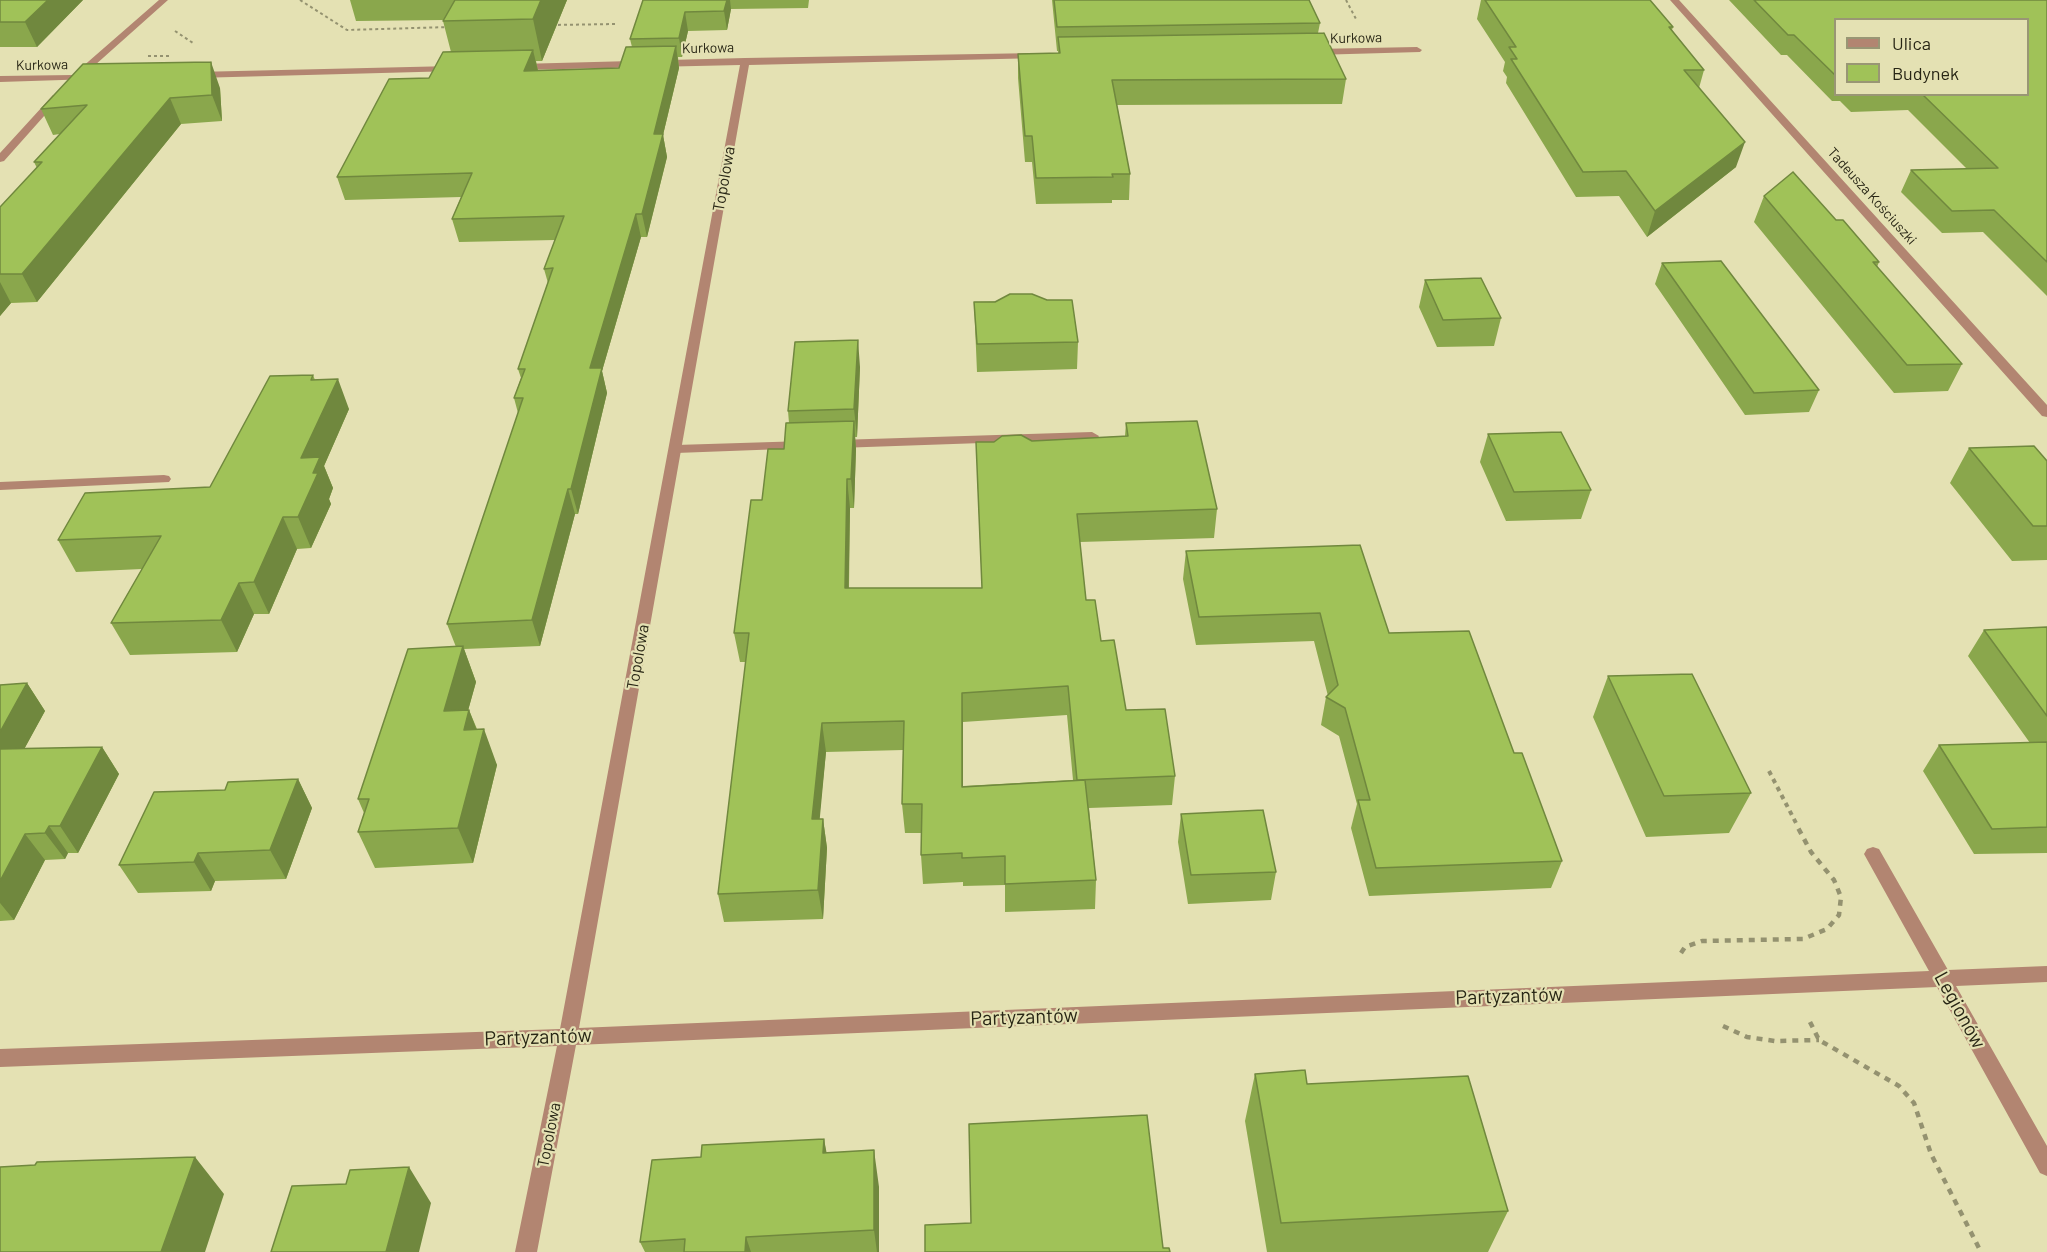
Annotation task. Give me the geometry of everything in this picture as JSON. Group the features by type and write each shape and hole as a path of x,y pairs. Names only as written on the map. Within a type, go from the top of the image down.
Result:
{"street":[{"path":"0,159 75,78 164,0"},
{"name":"Tadeusza Kościuszki","path":"1674,0 2047,413"},
{"name":"Kurkowa","path":"1305,52 1417,50"},
{"name":"Kurkowa","path":"511,68 744,61 1054,56"},
{"name":"Topolowa","path":"526,1252 568,1037 676,449 744,61"},
{"path":"183,75 464,69"},
{"name":"Kurkowa","path":"0,79 98,77"},
{"path":"676,449 1092,436"},
{"path":"0,486 164,478"},
{"name":"Legionów","path":"1874,855 2047,1166"},
{"name":"Partyzantów","path":"0,1058 568,1037 2047,974"}],"path":[{"path":"300,0 346,30 453,27 448,36"},
{"path":"1346,0 1358,24"},
{"path":"547,25 617,24"},
{"path":"1769,771 1811,852 1834,880 1841,897 1839,915 1827,929 1803,939 1773,940"},
{"path":"1806,1013 1819,1040 1899,1086 1914,1103 1931,1154 1981,1252"}],"building":[{"path":"0,0 48,0 25,22 0,22"},
{"path":"455,0 541,0 533,19 443,21"},
{"path":"643,0 727,0 724,11 685,12 679,38 630,39"},
{"path":"1054,0 1309,0 1320,23 1057,27"},
{"path":"1485,0 1650,0 1704,70 1684,70 1745,142 1655,211 1626,171 1583,172 1511,59 1517,59 1509,47 1516,47"},
{"path":"1754,0 2047,0 2047,262 1994,210 1952,211 1911,170 1998,168 1924,96 2029,96 2029,18 1834,18 1834,74 1794,35 1788,35"},
{"path":"1324,33 1346,79 1112,80 1130,174 1112,174 1113,177 1036,178 1032,136 1025,136 1018,54 1060,53 1058,37"},
{"path":"676,46 654,134 663,134 642,214 636,214 590,368 602,368 571,489 568,489 532,620 447,624 523,398 514,398 525,369 518,369 553,268 544,269 564,216 452,219 472,173 337,177 389,79 429,78 443,52 533,50 524,71 619,68 626,47"},
{"path":"211,62 212,95 170,98 22,274 0,274 0,207 42,162 34,162 87,105 41,109 83,64"},
{"path":"1793,172 1836,220 1843,220 1879,262 1873,262 1962,364 1907,365 1764,196"},
{"path":"1721,261 1819,390 1754,393 1662,263"},
{"path":"1481,278 1501,318 1443,320 1425,280"},
{"path":"1010,294 1032,294 1047,300 1072,300 1078,342 977,344 974,302 995,302"},
{"path":"858,340 854,409 788,411 795,342"},
{"path":"313,375 311,380 338,379 301,458 320,457 313,473 318,473 298,517 283,517 254,582 239,583 221,620 111,623 161,536 58,540 85,493 210,487 270,376"},
{"path":"854,421 851,479 847,479 845,588 982,588 976,442 994,442 1002,436 1021,435 1032,441 1128,436 1126,423 1197,421 1217,509 1077,514 1086,600 1095,600 1101,641 1114,640 1126,710 1165,709 1175,776 1077,780 1068,686 962,693 962,787 1085,780 1096,880 1005,884 1005,856 962,858 962,853 921,855 922,804 902,804 904,721 822,723 812,819 823,819 818,890 718,894 749,633 734,633 751,500 762,500 768,449 784,449 786,423"},
{"path":"1561,432 1591,490 1514,492 1488,434"},
{"path":"2034,446 2047,461 2047,526 2033,526 1969,448"},
{"path":"1360,545 1389,633 1469,631 1514,753 1522,753 1562,861 1376,868 1358,800 1370,800 1345,708 1326,697 1338,685 1320,613 1199,617 1186,551"},
{"path":"2047,627 2047,716 1984,630"},
{"path":"463,646 444,711 469,710 464,730 484,729 458,828 358,832 369,799 358,799 408,649"},
{"path":"1692,674 1751,793 1664,796 1608,676"},
{"path":"27,683 0,732 0,685"},
{"path":"2047,742 2047,827 1992,829 1939,745"},
{"path":"102,747 60,826 49,826 45,833 25,834 0,881 0,749"},
{"path":"298,779 270,850 198,853 194,862 119,865 154,792 225,790 228,782"},
{"path":"1263,810 1276,872 1191,875 1181,814"},
{"path":"1305,1070 1307,1084 1468,1076 1508,1211 1281,1223 1255,1074"},
{"path":"1147,1115 1163,1248 1169,1248 1170,1252 925,1252 925,1225 971,1223 969,1124"},
{"path":"824,1139 823,1153 874,1150 874,1230 746,1237 745,1252 684,1252 685,1239 640,1242 652,1160 701,1157 702,1145"},
{"path":"195,1157 161,1252 0,1252 0,1167 35,1165 37,1162"},
{"path":"409,1167 386,1252 271,1252 292,1186 346,1184 350,1170"}]}
